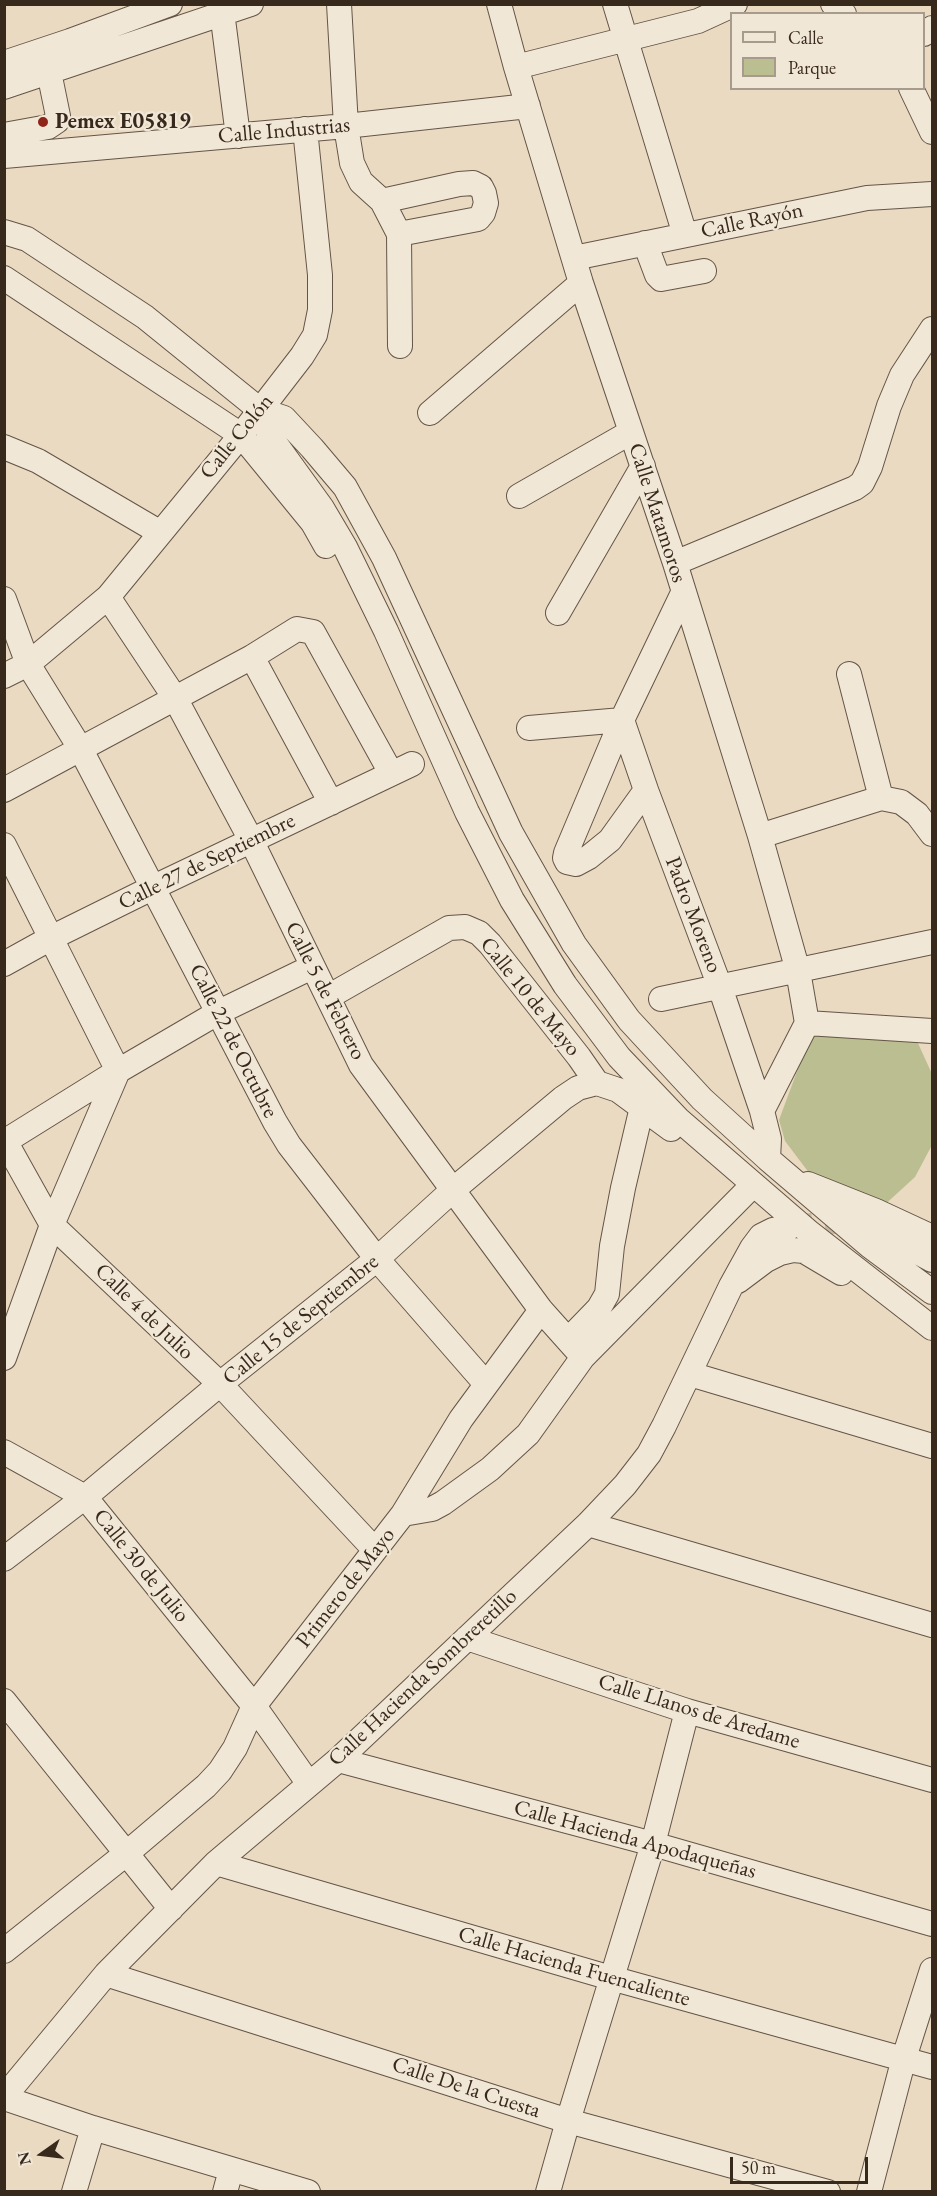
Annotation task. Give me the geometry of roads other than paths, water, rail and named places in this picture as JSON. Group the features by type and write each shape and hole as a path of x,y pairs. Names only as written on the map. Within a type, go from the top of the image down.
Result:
{"street":[{"path":"4,87 49,72 74,52 170,4"},
{"path":"4,63 74,52 251,4"},
{"path":"339,4 346,126 352,163 361,182 382,201 399,234 400,346"},
{"name":"Calle Matamoros","path":"499,4 574,258 675,563 760,836 798,971 807,1023"},
{"path":"615,4 684,235"},
{"path":"516,67 699,21 735,4"},
{"path":"222,10 238,136"},
{"path":"4,135 48,127 57,121 49,72"},
{"path":"912,90 933,132"},
{"name":"Calle Industrias","path":"4,156 346,126 528,106"},
{"name":"Calle Colón","path":"4,676 28,664 108,597 159,532 241,435 302,356 315,335 320,310 320,274 305,129"},
{"path":"382,201 459,184 473,183 481,187 486,203 478,219 399,234"},
{"name":"Calle Rayón","path":"574,258 867,198 933,194"},
{"path":"4,232 27,239 145,317 260,410 284,418 345,487 384,558 512,833 574,944 629,1020 702,1099 768,1159 870,1246 933,1292"},
{"path":"645,243 657,275 661,279 704,271"},
{"path":"5,278 241,435 313,523 327,547"},
{"path":"430,412 582,283"},
{"path":"675,563 855,488 867,475 889,406 902,375 933,329"},
{"path":"260,410 270,436 322,508 345,547 386,631 467,812 512,900 565,985 619,1057 678,1119 757,1189 933,1328"},
{"path":"519,495 631,432"},
{"path":"4,447 38,461 159,532"},
{"path":"558,613 643,466"},
{"path":"646,790 610,840 576,864 567,862 566,853 622,720 683,593"},
{"name":"Calle 5 de Febrero","path":"108,597 175,698 251,840 361,1065 542,1310 575,1349"},
{"name":"Calle 22 de Octubre","path":"4,599 28,664 80,748 289,1145 377,1258 486,1384"},
{"name":"Calle 27 de Septiembre","path":"4,964 154,887 402,769 313,632 297,629 252,657"},
{"path":"4,790 252,657 331,803"},
{"path":"849,674 881,798"},
{"path":"529,728 622,720"},
{"name":"Padro Moreno","path":"622,720 720,987 762,1111 769,1139 768,1159"},
{"path":"760,836 881,798 901,802 917,814 933,834"},
{"path":"4,845 118,1071 52,1225 4,1358"},
{"name":"Calle 10 de Mayo","path":"328,997 449,928 465,927 479,933 490,944 597,1083"},
{"path":"661,999 933,942"},
{"path":"5,1141 219,1012 312,967"},
{"path":"762,1111 807,1023 933,1031"},
{"path":"575,1349 607,1294 612,1246 642,1107 618,1090 597,1083"},
{"name":"Calle 15 de Septiembre","path":"4,1559 85,1497 220,1384 377,1258 454,1189 563,1098 578,1088 597,1083"},
{"name":"Primero de Mayo","path":"4,1951 127,1853 206,1786 220,1771 235,1748 254,1706 403,1514 432,1509 490,1469 528,1434 575,1349 752,1193 642,1107"},
{"name":"Calle 4 de Julio","path":"5,1141 52,1225 220,1384 375,1550"},
{"path":"790,1178 876,1211 933,1237"},
{"path":"848,1220 863,1223 933,1260"},
{"name":"Calle Hacienda Sombreretillo","path":"4,2097 106,1974 216,1863 338,1760 588,1524 625,1485 649,1454 752,1248 761,1236 773,1230 789,1227"},
{"path":"731,1286 766,1260 793,1250 804,1251 848,1276 870,1280"},
{"path":"403,1514 460,1419 542,1310"},
{"path":"690,1374 933,1446"},
{"name":"Calle 30 de Julio","path":"4,1452 85,1497 254,1706 309,1784"},
{"path":"588,1524 933,1625"},
{"name":"Calle Llanos de Aredame","path":"467,1638 687,1711 933,1780"},
{"path":"4,1701 171,1909"},
{"path":"548,2192 653,1844 687,1711"},
{"name":"Calle Hacienda Apodaqueñas","path":"338,1760 653,1844 933,1924"},
{"name":"Calle Hacienda Fuencaliente","path":"216,1863 611,1978 933,2067"},
{"path":"869,2192 904,2058 933,1970"},
{"name":"Calle De la Cuesta","path":"106,1974 568,2121 828,2192"},
{"path":"4,2097 93,2128 228,2181 308,2192"},
{"path":"74,2192 93,2128"}],"tunnel":[{"path":"789,1228 848,1220"}],"place":[{"name":"Pemex E05819","path":"43,122"}]}
